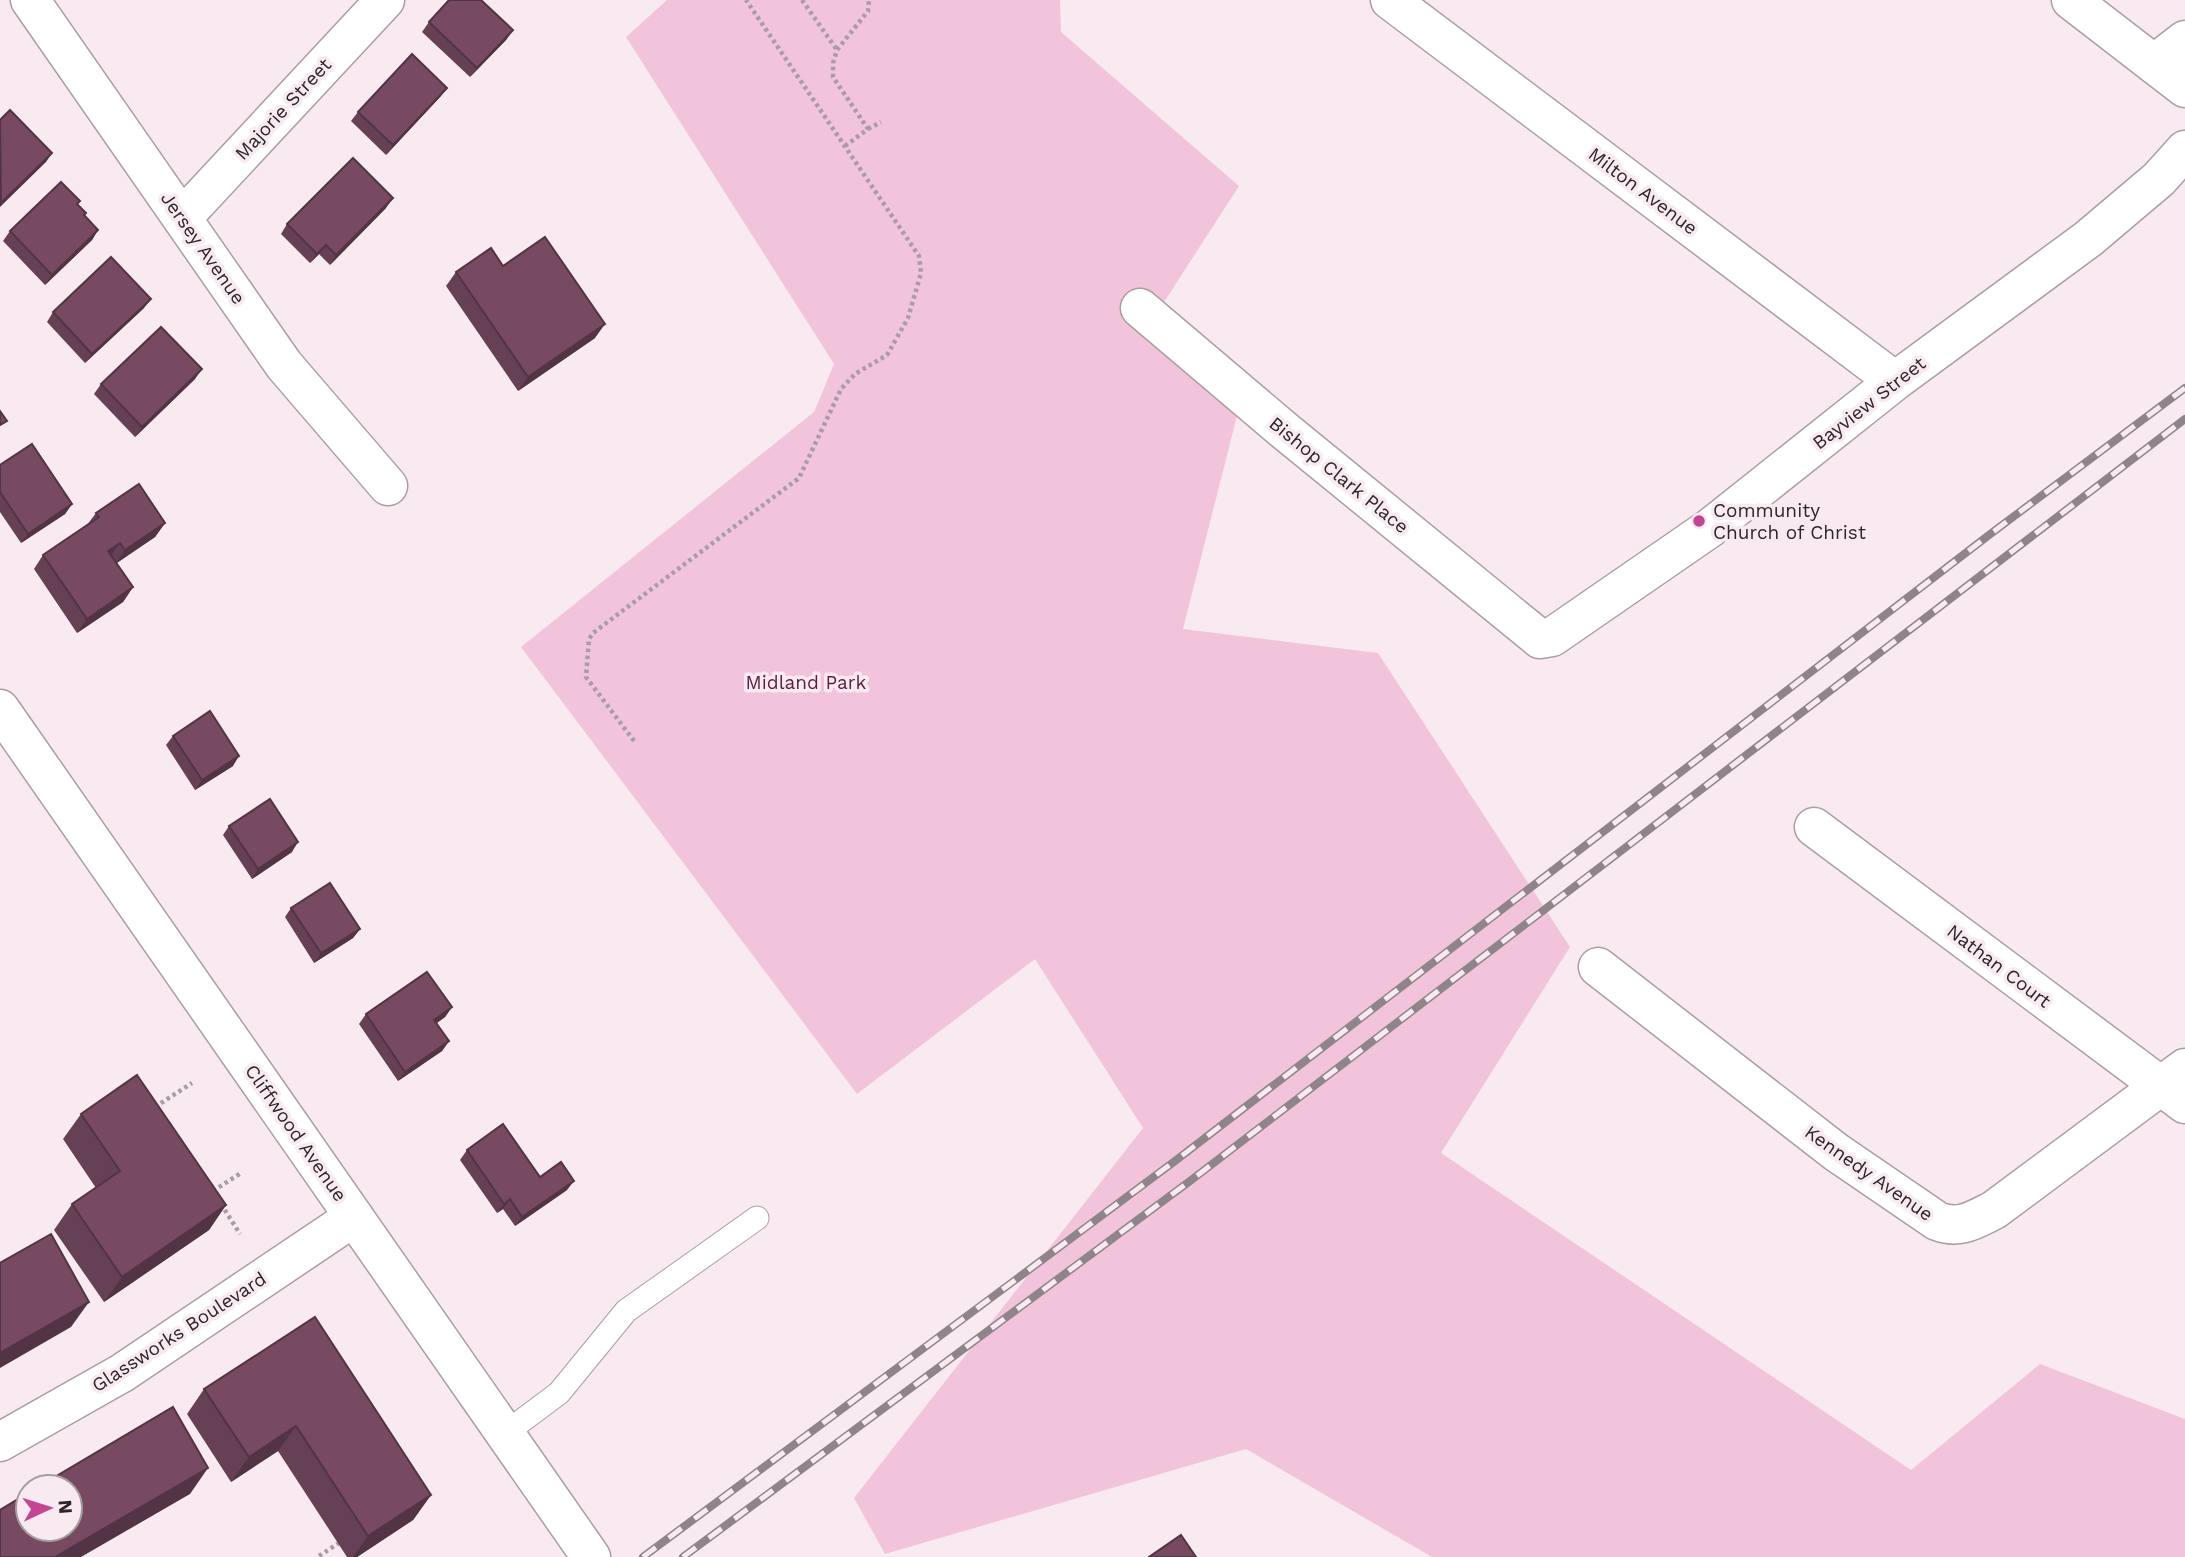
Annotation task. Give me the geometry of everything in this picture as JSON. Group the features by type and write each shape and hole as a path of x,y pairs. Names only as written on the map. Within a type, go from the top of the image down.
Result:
{"street":[{"name":"Jersey Avenue","path":"30,0 284,365 388,486"},
{"name":"Majorie Street","path":"182,218 385,0"},
{"name":"Milton Avenue","path":"1390,0 1895,381"},
{"path":"2071,0 2185,89"},
{"path":"2154,64 2185,40"},
{"name":"Bayview Street","path":"1541,639 1552,637 1710,528 1895,381 2088,239 2159,179 2185,150"},
{"name":"Bishop Clark Place","path":"1140,307 1284,431 1541,639"},
{"name":"Cliffwood Avenue","path":"0,709 591,1557"},
{"name":"Nathan Court","path":"1814,827 2177,1086"},
{"name":"Kennedy Avenue","path":"1598,967 1836,1152 1937,1221 1950,1226 1965,1224 1994,1210 2177,1086"},
{"name":"Glassworks Boulevard","path":"0,1442 122,1373 354,1217"}],"lane":[{"path":"504,1434 559,1393 626,1311 757,1218"}],"path":[{"path":"634,741 586,677 589,639 593,633 799,478 841,389 855,374 887,355 908,318 921,273 919,256 746,0"},
{"path":"802,0 837,50"},
{"path":"868,129 833,77 833,63 837,50 868,11 869,0"},
{"path":"845,146 881,121"},
{"path":"150,1111 192,1083"},
{"path":"157,1106 164,1116"},
{"path":"213,1192 241,1173"},
{"path":"206,1181 240,1234"},
{"path":"319,1556 339,1543"}],"green space":[{"name":"Midland Park","path":"667,0 1060,0 1061,32 1239,186 1146,330 1239,408 1183,629 1378,653 1570,947 1441,1153 1911,1470 2040,1364 2185,1419 2185,1557 1432,1557 1246,1449 885,1554 854,1498 1143,1128 1035,959 857,1094 521,647 814,412 834,364 626,37"}],"building":[{"path":"449,0 481,0 513,30 477,68 429,22"},
{"path":"412,54 447,88 393,145 358,112"},
{"path":"10,110 52,153 1,203 0,120"},
{"path":"353,158 393,198 336,255 326,245 317,254 287,224"},
{"path":"61,182 80,201 77,204 98,230 52,275 10,231"},
{"path":"545,237 605,324 528,377 456,272 491,248 503,266"},
{"path":"111,257 151,299 92,354 53,312"},
{"path":"161,327 202,369 142,427 101,384"},
{"path":"0,411 7,421 0,425"},
{"path":"32,444 72,504 28,534 0,492 0,465"},
{"path":"139,484 165,523 125,550 120,543 108,551 133,587 87,619 43,555 99,517 96,513"},
{"path":"210,711 239,756 202,780 173,736"},
{"path":"270,799 298,842 258,869 229,826"},
{"path":"330,883 360,929 321,953 291,908"},
{"path":"427,972 452,1007 434,1020 449,1041 405,1072 366,1014"},
{"path":"137,1075 226,1205 122,1277 72,1204 120,1171 81,1114"},
{"path":"503,1124 540,1177 561,1162 574,1181 522,1217 510,1199 504,1204 467,1150"},
{"path":"51,1234 89,1302 0,1353 0,1263"},
{"path":"315,1317 431,1495 368,1536 296,1426 249,1457 204,1389"},
{"path":"173,1407 208,1468 84,1540 84,1473 62,1473"},
{"path":"14,1502 14,1543 79,1543 55,1557 0,1557 0,1510"},
{"path":"1181,1535 1196,1557 1149,1557"}],"railway":[{"path":"643,1557 1175,1161 1989,535 2185,388"},
{"path":"683,1557 1190,1181 2185,419"}],"place":[{"name":"Community Church of Christ","path":"1699,521"}]}
